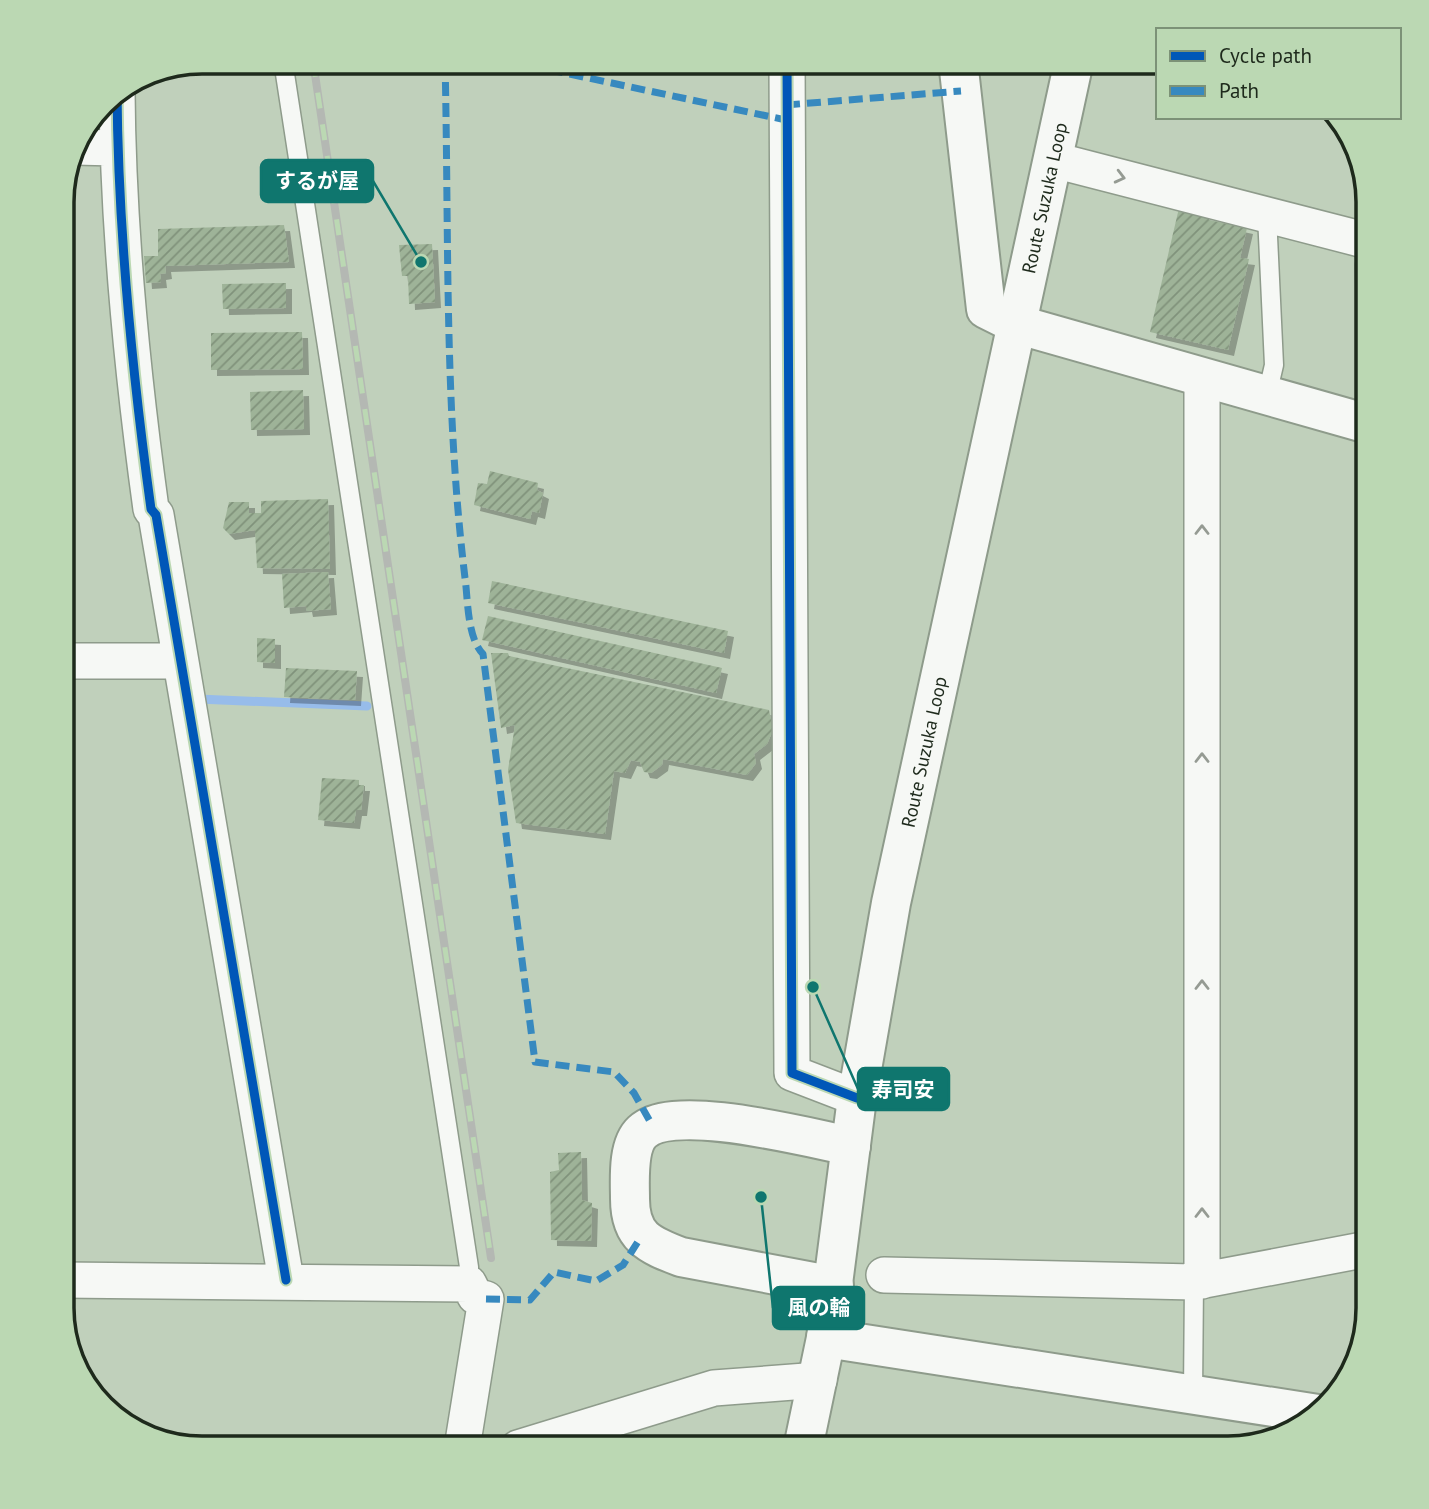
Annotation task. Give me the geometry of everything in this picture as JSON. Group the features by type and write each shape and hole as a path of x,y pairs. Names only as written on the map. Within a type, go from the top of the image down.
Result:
{"street":[{"path":"787,74 792,1073 857,1098"},
{"path":"959,74 986,309 1016,324 1356,421"},
{"name":"Route Suzuka Loop","path":"806,1436 826,1338 857,1098 891,903 1071,74"},
{"path":"117,105 117,148 134,383 151,509 156,515 286,1280"},
{"path":"86,147 117,148"},
{"path":"1054,160 1356,238"},
{"path":"1198,1282 1202,377"},
{"path":"74,661 180,660"},
{"path":"834,1286 681,1256 660,1249 641,1237 630,1219 629,1168 639,1134 652,1125 679,1120 720,1121 851,1146"},
{"path":"884,1275 1198,1282 1356,1251"},
{"path":"74,1280 286,1280 469,1284 475,1296 486,1299 465,1436"},
{"path":"826,1338 1302,1411"},
{"path":"557,1436 714,1388 819,1380"}],"lane":[{"path":"285,74 469,1267 469,1284"},
{"path":"1267,215 1274,365 1267,395"},
{"path":"1192,1393 1198,1282"}],"building":[{"path":"1179,208 1210,216 1209,220 1247,228 1240,258 1249,259 1228,350 1150,332"},
{"path":"284,225 289,262 165,266 166,273 160,274 161,282 146,283 144,256 158,256 158,229"},
{"path":"432,244 435,302 409,304 408,276 402,276 399,245"},
{"path":"286,283 286,308 223,309 222,284"},
{"path":"302,332 303,369 211,370 211,333"},
{"path":"303,390 304,429 251,430 250,392"},
{"path":"490,471 538,483 537,490 543,493 539,513 532,511 530,519 474,505 478,483 487,484"},
{"path":"328,499 330,569 257,568 255,530 229,534 223,528 229,502 249,502 249,513 261,513 261,501"},
{"path":"328,572 331,609 307,611 306,606 284,608 282,574"},
{"path":"492,581 728,631 724,653 488,603"},
{"path":"488,616 722,668 716,693 482,640"},
{"path":"257,638 275,639 275,663 257,662"},
{"path":"491,653 508,653 509,656 769,710 773,730 767,744 754,754 756,763 747,775 663,759 662,765 651,773 644,772 640,762 631,760 625,773 614,771 605,834 516,823 508,770 515,725 501,728"},
{"path":"286,668 357,671 355,700 284,697"},
{"path":"322,778 359,780 359,785 364,785 361,810 356,810 354,823 318,820"},
{"path":"581,1152 582,1200 592,1203 591,1241 551,1240 550,1172 559,1170 558,1153"}],"waterway":[{"path":"198,699 367,706"}],"railway":[{"path":"315,74 491,1258"}],"marked path":[{"path":"445,74 450,384 458,513 469,618 474,638 483,654 535,1062 614,1072 634,1093 652,1125"},
{"path":"569,74 786,120"},
{"path":"786,105 961,91"},
{"path":"486,1299 530,1300 554,1272 596,1281 623,1265 641,1237"}],"cycle path":[{"path":"787,74 792,1073 857,1098"},
{"path":"117,105 127,301 151,509 156,515 286,1280"}],"place":[{"name":"するが屋","path":"421,262"},
{"name":"寿司安","path":"813,987"},
{"name":"風の輪","path":"761,1197"}]}
